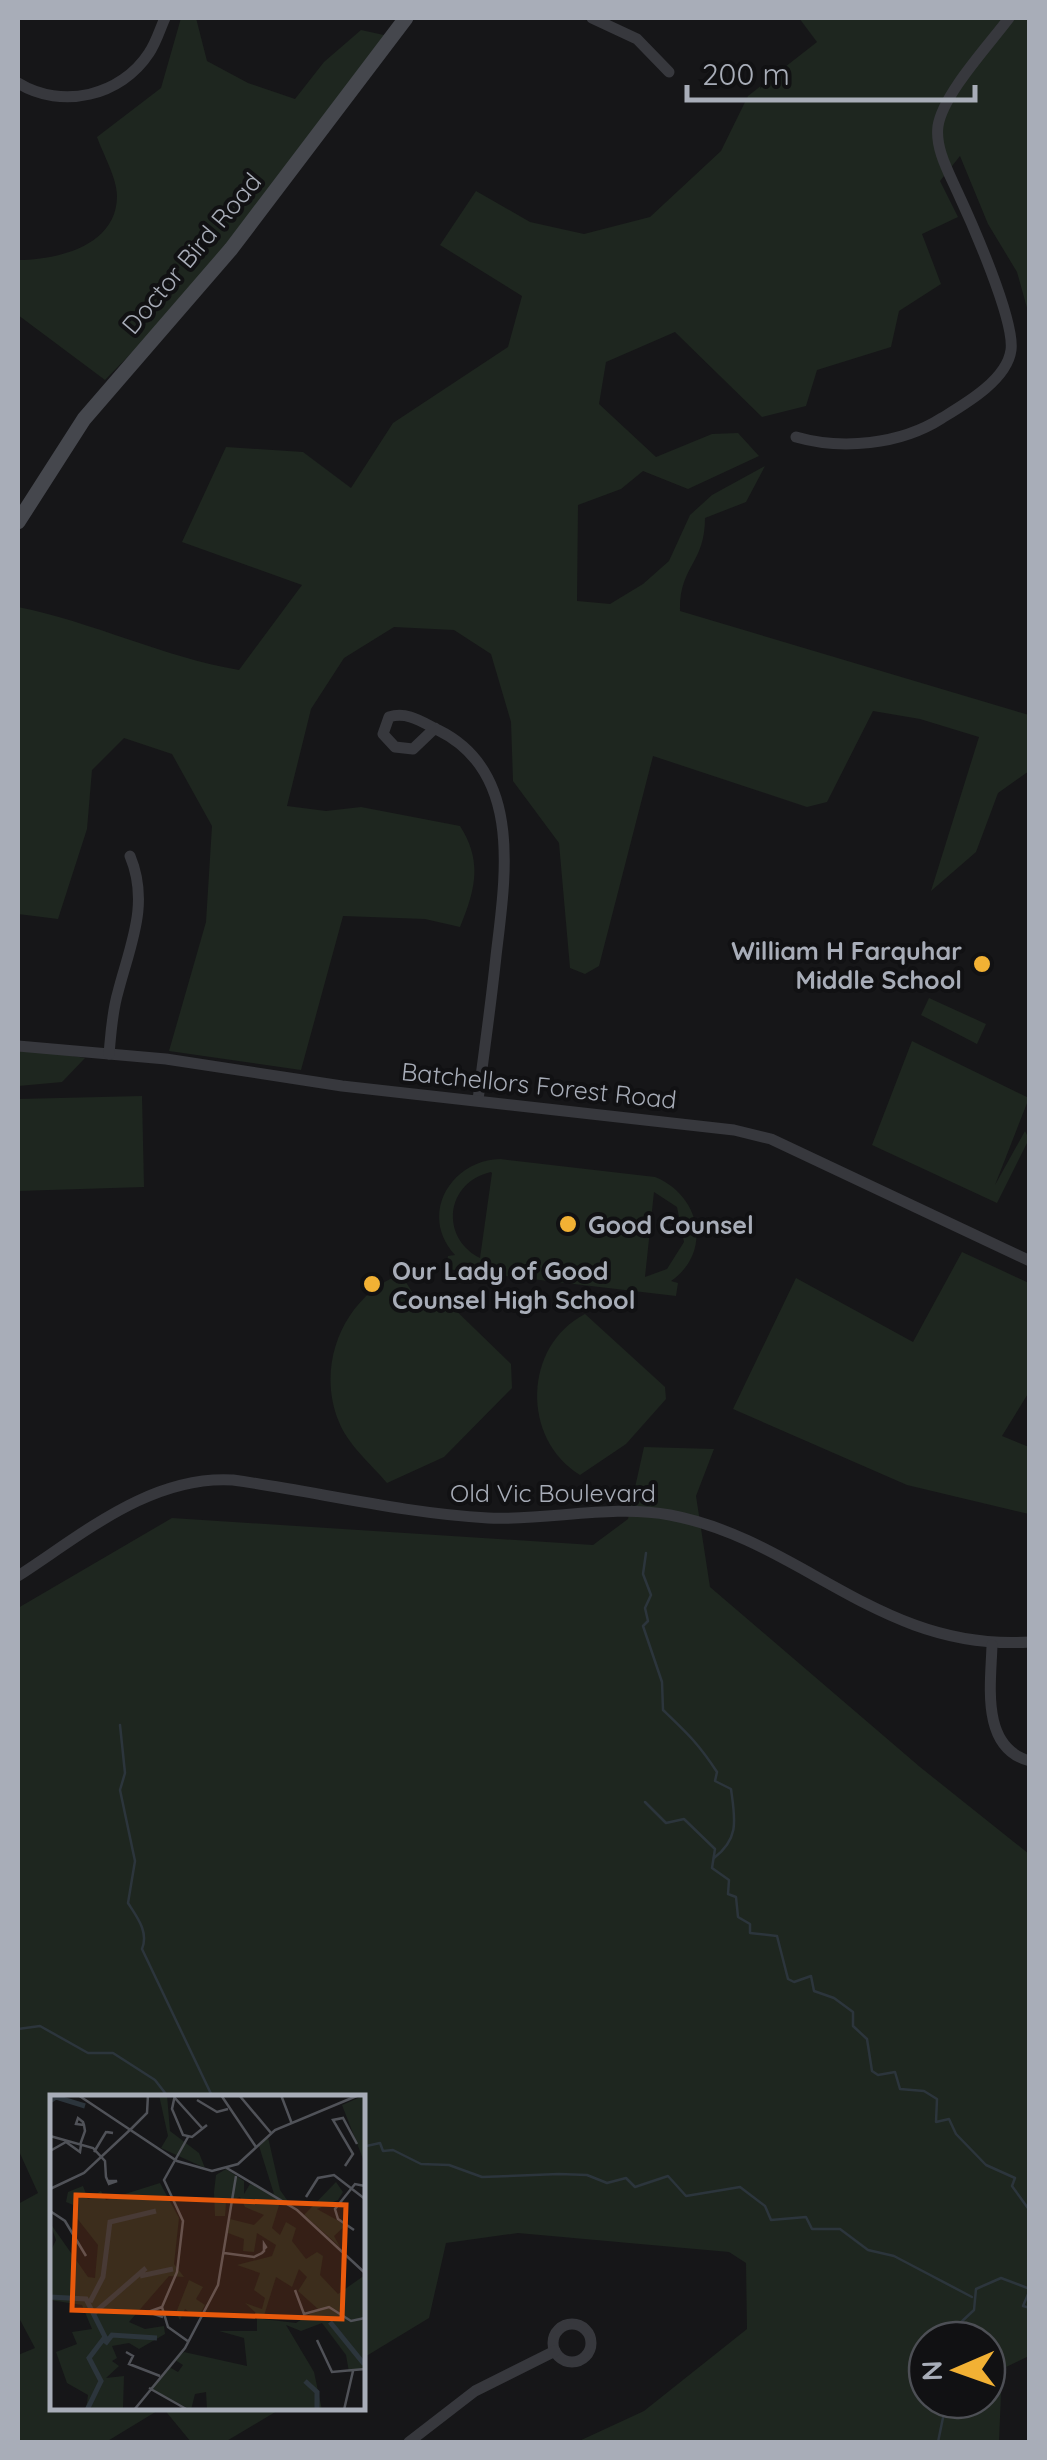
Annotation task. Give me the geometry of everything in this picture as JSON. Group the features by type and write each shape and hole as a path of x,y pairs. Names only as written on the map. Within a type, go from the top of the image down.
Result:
{"main road":[{"name":"Doctor Bird Road","path":"18,522 84,419 231,249 406,18"}],"street":[{"path":"18,82 63,97 106,90 135,71 151,51 166,18"},
{"path":"592,18 637,39 658,56 669,72"},
{"path":"796,436 845,447 924,428 974,398 1002,369 1011,349 1006,327 988,261 943,160 938,125 945,107 1009,18"},
{"path":"435,728 465,746 477,760 502,818 504,889 478,1100"},
{"path":"109,1054 117,994 140,901 141,882 130,856"},
{"name":"Batchellors Forest Road","path":"18,1046 659,1120 772,1139 1030,1262"},
{"name":"Old Vic Boulevard","path":"18,1576 140,1499 173,1485 220,1479 433,1514 493,1518 665,1514 715,1525 892,1618 948,1637 992,1645 1030,1642"},
{"path":"992,1645 991,1710 998,1738 1019,1758 1030,1761"},
{"path":"408,2442 475,2390 554,2351"}],"shaded area":[{"path":"181,18 196,18 207,61 248,83 295,99 324,62 361,30 393,37 208,275 105,380 18,315 18,260 66,253 82,247 107,227 117,196 97,137 161,88"},
{"path":"799,18 1029,18 1029,315 1017,272 988,224 960,156 940,181 958,217 922,234 941,284 899,311 891,347 817,370 806,406 762,417 675,332 606,362 599,404 656,457 712,434 738,433 759,456 688,489 643,471 621,489 578,505 577,601 610,604 643,584 669,561 690,515 712,495 765,466 746,502 705,518 701,546 683,584 680,611 1029,715 1029,771 998,793 976,852 931,891 979,737 920,719 873,711 827,802 807,807 653,756 599,966 585,974 570,968 559,843 513,781 511,722 491,654 454,630 394,627 344,658 311,709 287,806 326,811 361,807 460,826 472,852 474,876 460,927 425,919 343,916 301,1070 169,1051 206,922 212,826 172,754 124,738 92,770 87,829 58,919 18,914 18,607 239,670 302,585 182,542 226,447 303,452 351,488 393,423 508,347 522,296 440,245 476,191 530,222 584,234 650,217 721,151 748,96 817,42"},
{"path":"929,998 986,1024 977,1044 921,1015"},
{"path":"912,1041 1029,1098 995,1185 1025,1131 1029,1139 997,1203 872,1145"},
{"path":"18,1047 85,1058 62,1082 18,1086"},
{"path":"142,1096 144,1187 18,1191 18,1099"},
{"name":"Good Counsel","path":"500,1159 655,1177 670,1185 691,1210 696,1225 693,1255 671,1281 678,1283 676,1296 446,1269 448,1256 455,1255 444,1239 440,1223 445,1192 454,1179 482,1162","holes":["492,1173 480,1258 458,1237 453,1211 465,1187","654,1192 677,1207 684,1242 667,1269 645,1277"]},
{"path":"962,1252 1029,1283 1029,1392 1002,1436 1029,1447 1029,1514 907,1485 733,1409 796,1278 913,1342"},
{"path":"401,1274 412,1292 443,1298 511,1364 512,1388 444,1457 387,1483 343,1430 332,1400 331,1378 333,1356 350,1315 381,1284"},
{"path":"585,1314 665,1387 666,1399 626,1444 580,1475 561,1459 547,1439 539,1417 537,1393 550,1348 565,1329"},
{"path":"644,1447 714,1449 696,1496 710,1587 920,1767 1029,1854 1029,2356 1007,2367 1007,2320 907,2320 907,2420 1000,2420 999,2442 577,2442 644,2411 747,2329 746,2263 729,2252 518,2233 446,2243 429,2318 365,2357 365,2095 50,2095 50,2410 159,2410 106,2442 18,2442 18,2355 35,2348 18,2316 18,2204 38,2193 18,2149 18,1608 172,1518 593,1545 628,1519"},
{"path":"165,2410 279,2410 225,2442 191,2442"}],"waterway":[{"path":"646,1553 643,1574 651,1595 645,1608 648,1621 643,1626 662,1682 663,1710 704,1753 717,1772 715,1781 731,1789 732,1835 714,1858"},
{"path":"120,1725 125,1773 120,1790 135,1861 128,1903 143,1931 142,1949 212,2095"},
{"path":"645,1802 666,1823 684,1819 715,1849 712,1868 729,1880 728,1894 736,1897 738,1917 750,1924 750,1933 777,1936 788,1979 794,1982 811,1976 814,1991 834,1998 853,2012 853,2026 867,2039 872,2071 878,2075 895,2072 900,2089 924,2091 937,2099 936,2122 949,2119 956,2134 986,2165 1015,2178 1012,2186 1030,2211"},
{"path":"18,2029 40,2026 88,2053 113,2053 155,2080 167,2095"},
{"path":"365,2146 380,2143 383,2151 393,2150 421,2164 449,2165 482,2177 587,2175 607,2183 626,2178 635,2187 668,2176 686,2196 740,2187 765,2206 771,2220 806,2217 812,2229 840,2229 868,2250 894,2256 972,2297"},
{"path":"963,2320 974,2310 976,2289 1001,2278 1030,2289"},
{"path":"1029,2292 1023,2306 1030,2308"},
{"path":"938,2442 943,2420"}],"place":[{"name":"William H Farquhar Middle School","path":"982,964"},
{"name":"Good Counsel","path":"568,1224"},
{"name":"Our Lady of Good Counsel High School","path":"372,1284"}]}
